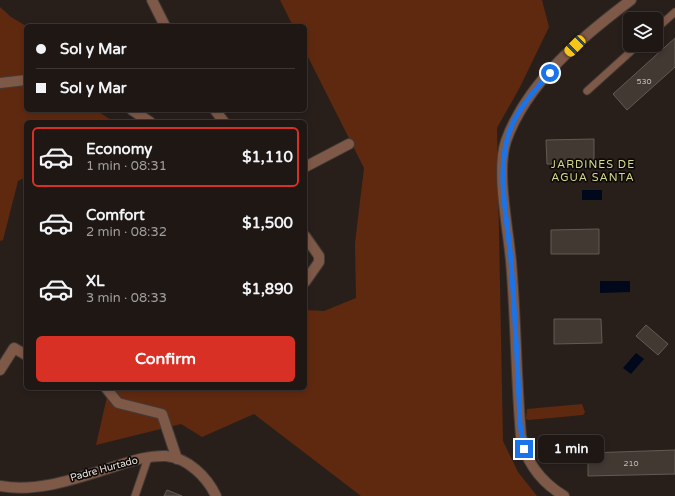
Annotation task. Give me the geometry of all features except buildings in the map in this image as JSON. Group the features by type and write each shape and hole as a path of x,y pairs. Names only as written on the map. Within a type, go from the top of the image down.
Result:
{"street":[{"path":"152,0 164,24"},
{"path":"564,496 544,481 536,472 524,449 521,436 511,261 503,188 506,143 514,122 525,101 586,35 630,0"},
{"path":"0,83 24,80"},
{"path":"135,112 147,120"},
{"path":"307,166 349,144"},
{"path":"307,239 319,256 319,262 307,279"},
{"path":"0,370 14,348 24,354"},
{"path":"108,390 118,403 162,414 177,459"},
{"name":"Padre Hurtado","path":"0,486 16,489 35,488 89,474 134,460 166,456 177,459 196,469 211,485 216,496"}],"lane":[{"path":"663,23 675,12"},
{"path":"587,91 630,52"},
{"path":"135,496 148,458"}],"shaded area":[{"path":"280,0 542,0 549,27 520,87 497,128 503,441 518,472 537,496 361,496 254,414 202,437 181,424 96,445 109,390 307,390 307,310 324,311 356,298 355,243 364,168 307,55 307,24 292,24"},
{"path":"0,7 11,17 24,25 24,112 99,112 111,120 24,120 24,178 18,181 3,240 0,241"},
{"path":"582,404 585,412 583,415 529,420 526,419 527,409"}],"water":[{"path":"582,190 602,190 602,200 582,200"},
{"path":"600,281 630,281 630,292 600,293"},
{"path":"636,353 644,359 631,374 623,368"}],"district":[{"name":"JARDINES DE AGUA SANTA","path":"593,170"}],"route":[{"path":"524,449 520,424 511,261 503,188 503,167 506,143 514,122 525,101 550,73"}]}
